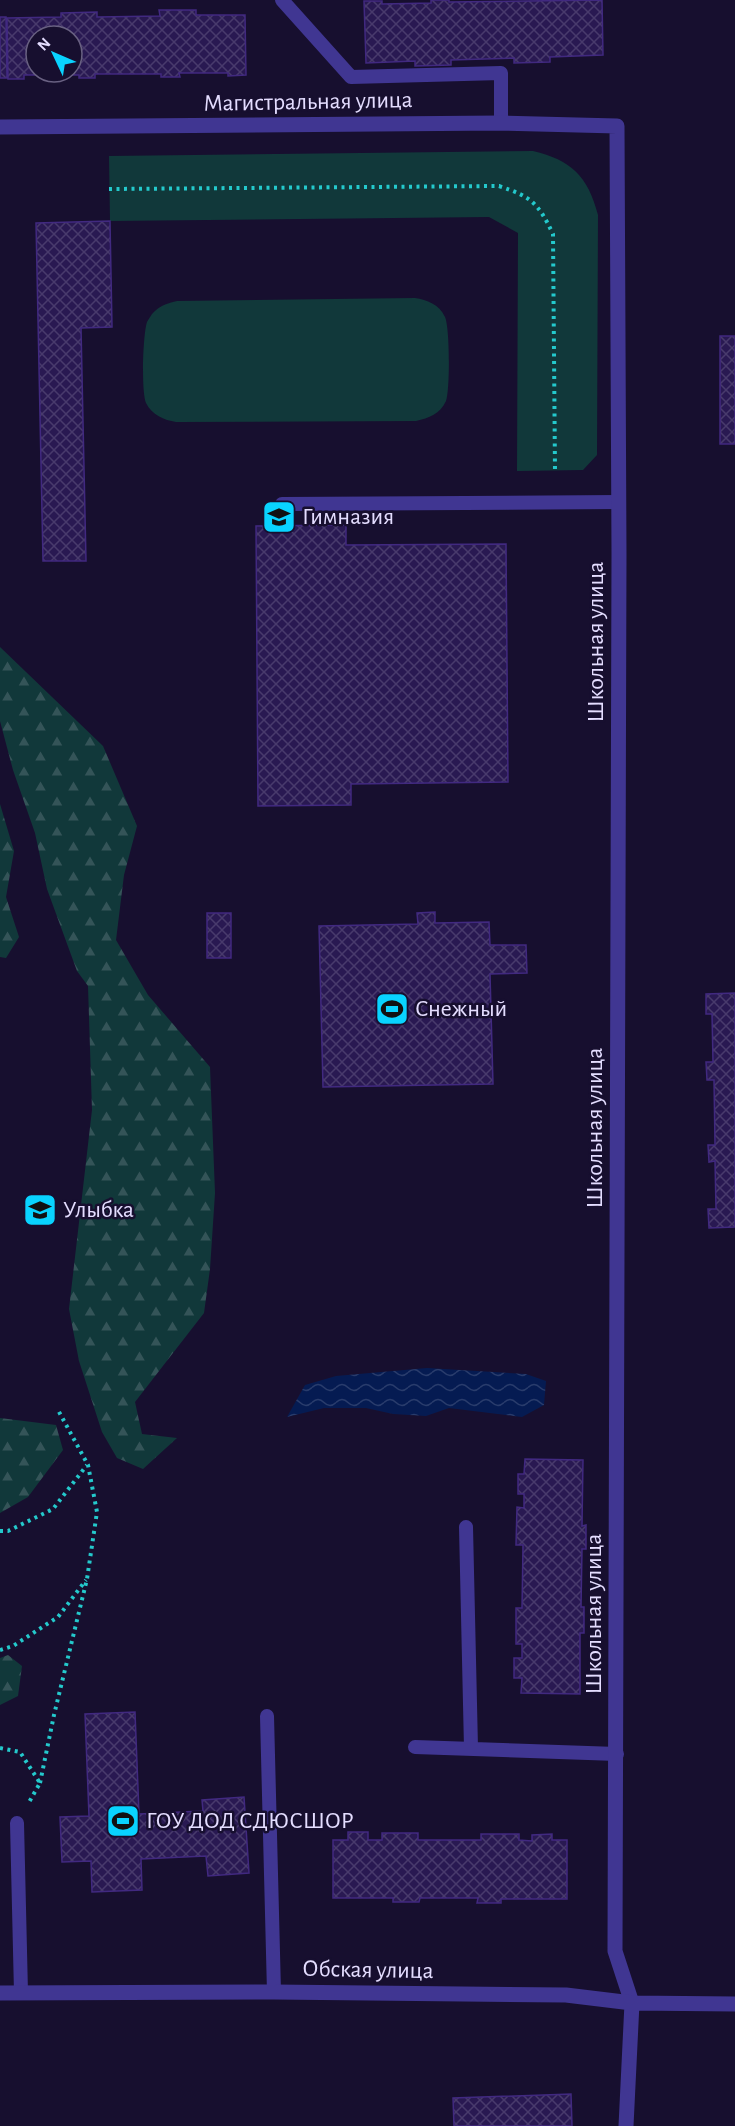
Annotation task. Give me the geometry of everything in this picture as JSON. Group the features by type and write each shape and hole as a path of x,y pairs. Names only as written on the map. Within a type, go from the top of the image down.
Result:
{"street":[{"name":"Магистральная улица","path":"0,127 501,123 617,126"},
{"name":"Школьная улица","path":"617,126 619,502 615,1951 632,2003 626,2126"},
{"name":"Обская улица","path":"0,1993 274,1992 566,1995 632,2003 735,2004"}],"lane":[{"path":"282,0 351,77 501,73 501,123"},
{"path":"282,504 619,502"},
{"path":"466,1527 471,1748"},
{"path":"267,1716 274,1992"},
{"path":"415,1747 617,1754"},
{"path":"17,1823 21,1993"}],"path":[{"path":"109,189 499,186 523,194 542,210 553,234 555,471"},
{"path":"17,1823 40,1783 87,1579 97,1512 88,1465 58,1410"},
{"path":"0,1531 8,1532 53,1509 88,1465"},
{"path":"0,1650 13,1646 58,1617 87,1579"},
{"path":"0,1748 20,1752 40,1783"}],"green space":[{"path":"533,151 558,159 576,172 589,190 598,215 597,455 583,470 517,471 518,233 489,217 110,221 109,156"},
{"path":"415,298 428,301 436,306 447,323 449,359 446,401 441,409 430,417 416,421 176,422 159,416 146,403 143,375 147,322 153,313 165,305 177,301"},
{"path":"0,647 103,746 137,826 124,875 116,940 148,995 210,1067 215,1193 210,1269 204,1313 135,1402 142,1434 177,1438 143,1469 117,1458 102,1432 79,1361 69,1309 92,1110 88,986 77,971 47,889 35,833 13,770 0,721"},
{"path":"0,804 14,851 6,897 19,937 6,958 0,957"},
{"path":"0,1418 56,1425 63,1450 28,1497 0,1513"},
{"path":"8,1655 22,1666 18,1696 0,1705 0,1658"}],"water":[{"path":"427,1368 526,1374 546,1381 544,1405 522,1417 449,1408 426,1416 393,1414 366,1408 324,1408 287,1417 305,1385 336,1376"}],"building":[{"path":"431,0 449,0 449,2 602,0 603,55 550,57 550,62 514,63 514,58 451,60 451,65 415,66 415,61 366,63 364,1 382,1 382,4 431,3"},
{"path":"159,10 196,10 196,15 245,15 246,75 179,73 180,77 161,77 161,74 95,74 95,78 84,78 84,24 24,24 24,79 8,79 7,18 61,17 61,13 97,12 97,17 160,16"},
{"path":"0,17 6,17 7,78 0,78"},
{"path":"110,221 112,327 81,328 86,561 43,561 36,223"},
{"path":"720,336 735,336 735,444 720,444"},
{"path":"346,525 346,545 506,544 508,782 351,784 351,805 258,806 256,526"},
{"path":"435,912 435,923 489,922 490,945 526,945 527,973 490,974 493,1084 323,1087 319,926 418,924 417,913"},
{"path":"207,913 231,913 231,958 207,958"},
{"path":"735,993 735,1227 709,1228 708,1209 716,1209 715,1161 709,1162 708,1145 715,1145 714,1080 707,1080 706,1062 713,1062 712,1014 706,1014 706,994"},
{"path":"525,1459 583,1460 582,1526 586,1525 586,1549 582,1549 581,1607 584,1607 584,1633 580,1633 580,1694 521,1693 522,1678 514,1678 514,1658 522,1658 522,1644 516,1644 516,1608 522,1608 523,1545 516,1545 517,1507 524,1508 524,1494 518,1494 518,1474 524,1474"},
{"path":"135,1712 139,1814 203,1811 202,1800 244,1797 249,1873 208,1876 206,1856 141,1859 142,1890 92,1892 91,1861 62,1862 60,1817 89,1816 85,1714"},
{"path":"348,1832 368,1832 368,1840 382,1840 382,1833 418,1833 418,1840 481,1840 481,1834 519,1834 519,1840 532,1841 532,1835 552,1834 552,1840 567,1840 567,1899 501,1899 501,1903 477,1903 478,1898 420,1898 419,1902 393,1902 393,1898 333,1898 333,1840 348,1840"},
{"path":"571,2094 572,2126 454,2126 453,2098"}],"place":[{"name":"Гимназия","path":"279,517"},
{"name":"Снежный","path":"392,1009"},
{"name":"Улыбка","path":"40,1210"},
{"name":"ГОУ ДОД СДЮСШОР","path":"123,1821"}]}
